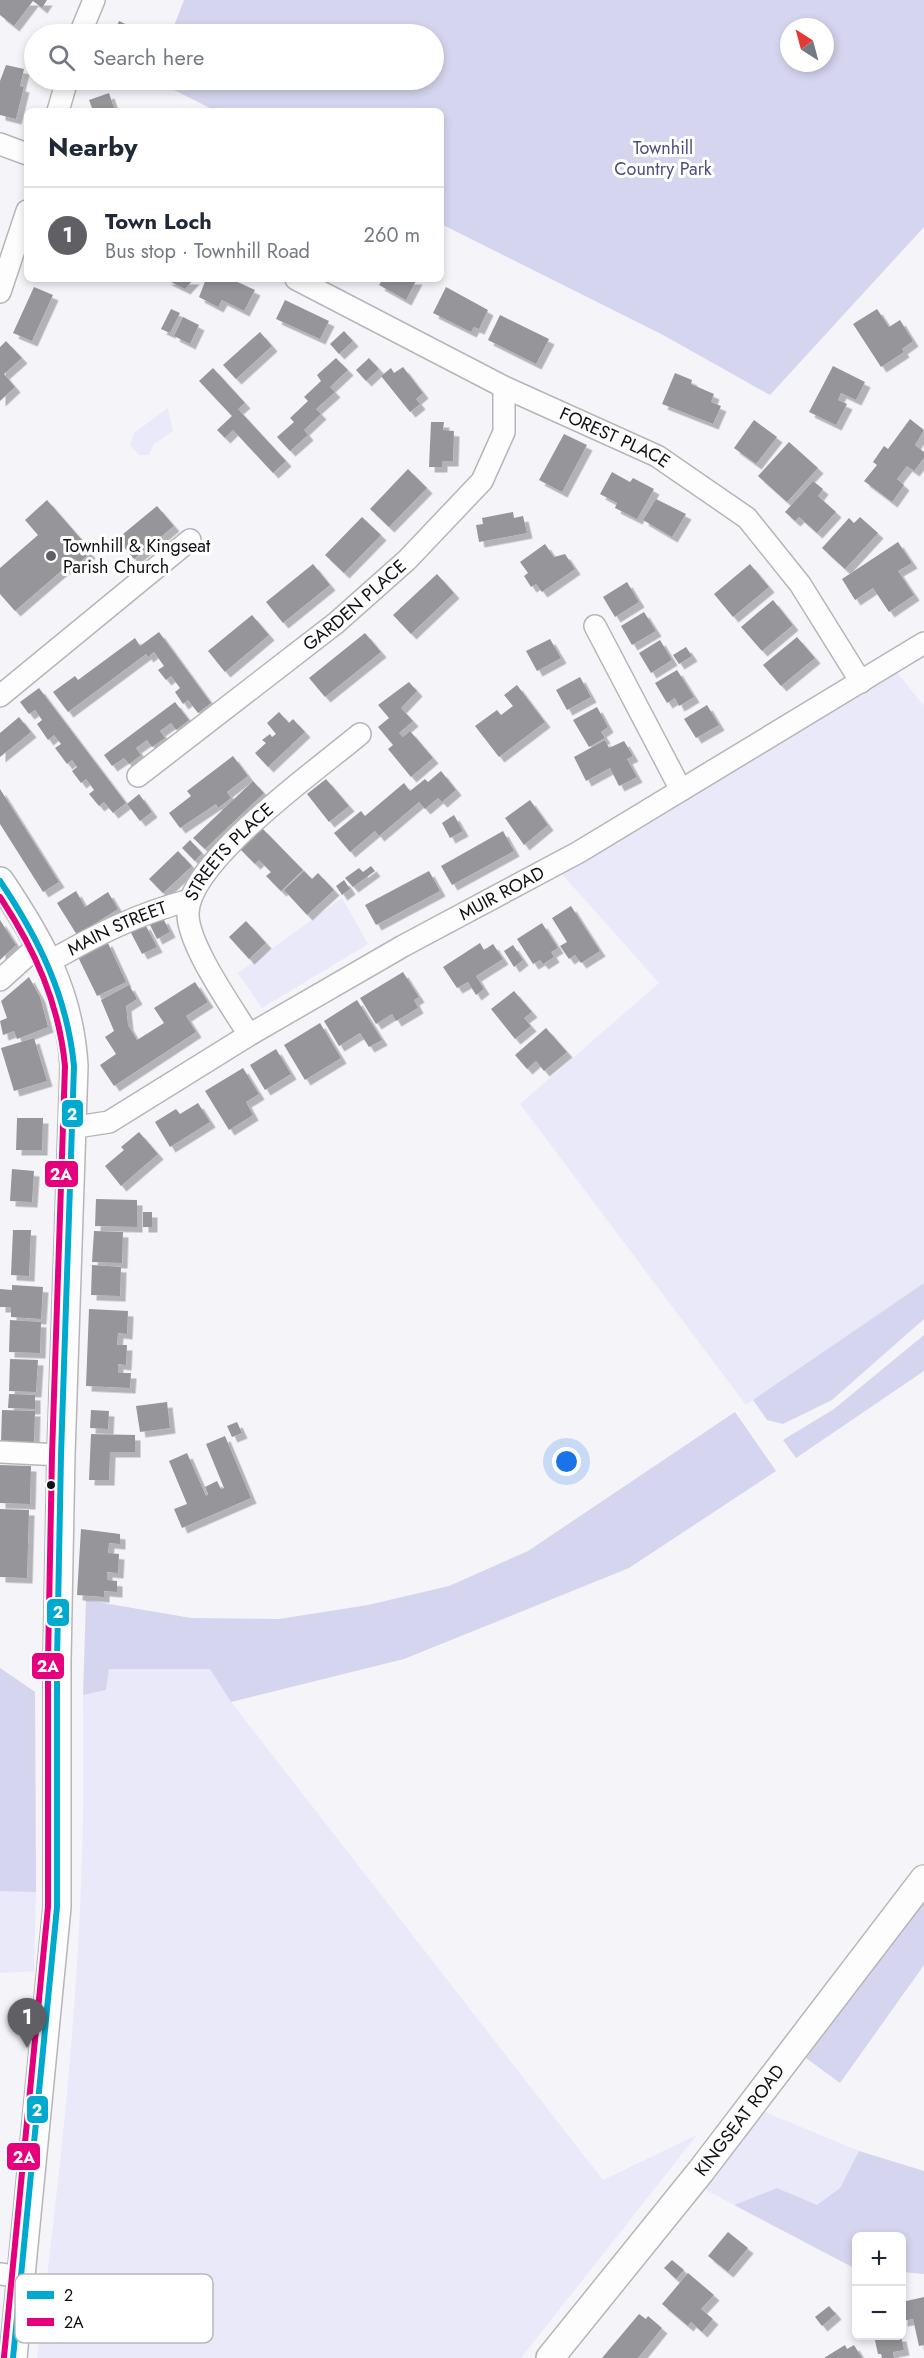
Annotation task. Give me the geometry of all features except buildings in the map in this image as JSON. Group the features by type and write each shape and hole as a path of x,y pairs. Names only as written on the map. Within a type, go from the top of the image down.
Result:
{"street":[{"path":"84,24 94,0"},
{"path":"59,108 64,90"},
{"path":"0,144 24,153"},
{"path":"0,292 24,220"},
{"name":"FOREST PLACE","path":"302,282 504,387 657,456 747,518 800,584 861,682"},
{"name":"GARDEN PLACE","path":"138,776 336,623 407,560 482,481 504,432 504,387"},
{"path":"0,696 190,540"},
{"path":"595,626 681,790"},
{"name":"MUIR ROAD","path":"70,1128 109,1122 249,1035 403,946 579,852 924,643"},
{"name":"STREETS PLACE","path":"249,1035 195,942 188,913 190,900 198,883 231,843 360,734"},
{"name":"MAIN STREET","path":"0,881 44,954 66,1004 72,1032 74,1066 70,1128 58,1591 57,1907 10,2276 13,2358"},
{"name":"MAIN STREET","path":"44,954 138,915 190,900"},
{"path":"0,980 44,954"},
{"path":"0,1452 61,1455"},
{"name":"KINGSEAT ROAD","path":"550,2358 701,2171 924,1879"}],"shaded area":[{"path":"168,408 173,431 154,444 149,455 139,455 130,445 134,433"},
{"path":"890,664 924,706 924,1283 746,1405 520,1104 659,983 561,873"},
{"path":"342,898 368,944 262,1008 238,973"},
{"path":"0,1668 35,1692 36,1892 34,1971 0,1973"},
{"path":"108,1668 210,1669 231,1702 603,2180 697,2135 521,2358 37,2358 39,2343 213,2343 213,2274 47,2274 76,1984 83,1839 83,1695 106,1690"},
{"path":"762,2111 859,2151 840,2188 817,2205 777,2188 734,2205 700,2187"}],"green space":[{"name":"Townhill Country Park","path":"184,0 924,0 924,227 770,395 663,335 444,226 444,108 210,108 174,90 444,90 444,24 175,24"},
{"path":"924,1283 924,1319 832,1400 783,1424 767,1420 753,1400"},
{"path":"924,1335 924,1371 796,1458 783,1440 834,1409"},
{"path":"735,1412 776,1471 629,1568 404,1659 231,1702 210,1669 109,1669 106,1690 83,1695 86,1600 191,1618 279,1619 368,1605 449,1586 528,1551"},
{"path":"0,1668 35,1692 36,1892 0,1891"},
{"path":"924,1892 924,1965 840,2083 802,2055"},
{"path":"859,2151 924,2171 924,2274 906,2272 906,2232 852,2232 852,2267 734,2205 777,2188 817,2205 840,2188"}],"transit line":[{"name":"2","path":"0,881 27,925 49,969 65,1016 74,1066 61,1455 57,1661 57,1907 21,2274"},
{"name":"2A","path":"0,897 24,937 43,978 57,1020 65,1066 52,1455 48,1661 48,1907 4,2357"},
{"name":"2","path":"13,2358 15,2338"}],"place":[{"name":"Townhill & Kingseat Parish Church","path":"51,556"},
{"name":"Town Loch","path":"27,2048"}]}
